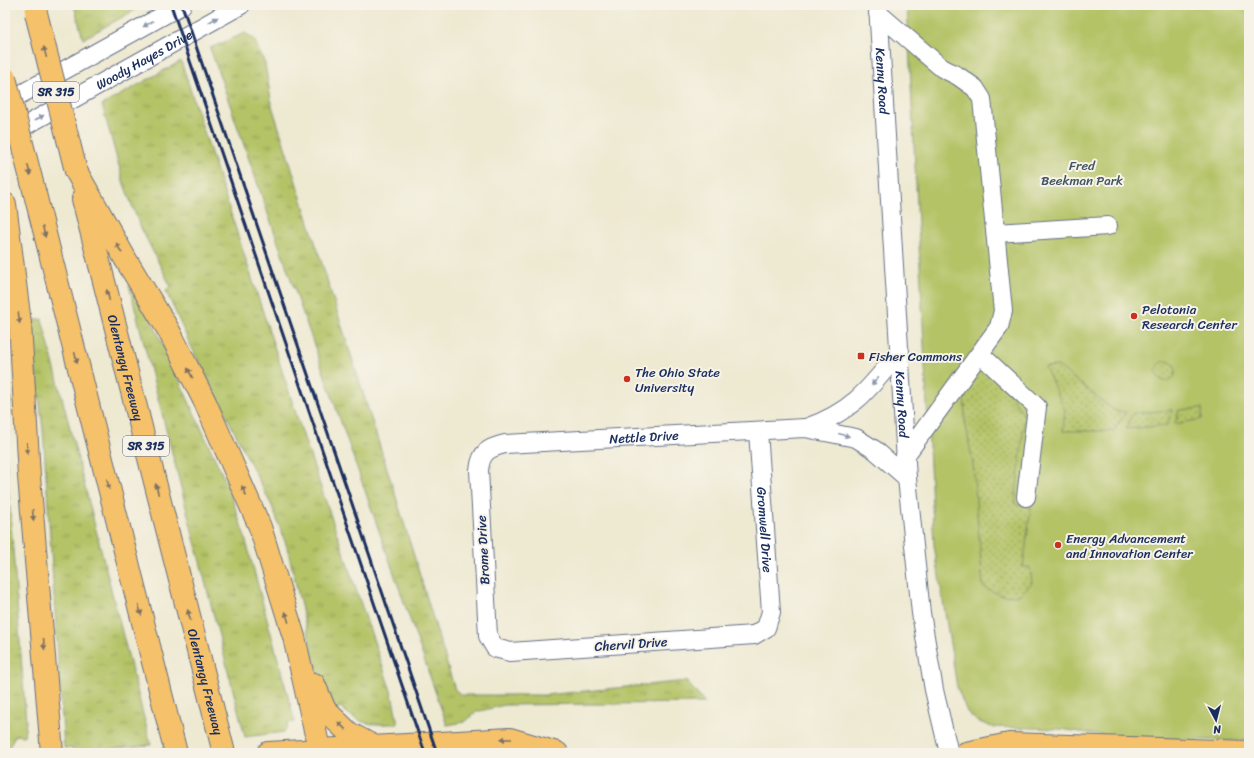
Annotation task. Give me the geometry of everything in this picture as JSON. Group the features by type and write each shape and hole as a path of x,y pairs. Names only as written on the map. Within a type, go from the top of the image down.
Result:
{"main road":[{"name":"Olentangy Freeway","path":"34,9 224,753"},
{"path":"5,78 176,753"},
{"path":"76,171 126,260 169,331 205,402 260,527 294,637 319,752"},
{"path":"5,207 20,324 29,476 52,753"},
{"path":"294,637 324,710 349,733 374,747"},
{"path":"268,753 319,752 374,747 510,739 556,753"},
{"path":"966,753 1009,744 1249,752"}],"street":[{"path":"5,103 182,5"},
{"name":"Woody Hayes Drive","path":"5,137 241,5"},
{"path":"878,9 942,68 958,76 975,88 982,99 1003,311 1000,327 905,456"},
{"name":"Kenny Road","path":"878,9 907,478 921,613 934,690 949,753"},
{"path":"996,233 1108,226"},
{"name":"Nettle Drive","path":"806,428 835,417 848,408 867,392 900,351"},
{"path":"980,354 1037,407 1026,497"},
{"name":"Nettle Drive","path":"484,452 493,446 505,444 806,428 856,438 875,450 907,478"},
{"name":"Gromwell Drive","path":"758,431 771,612 766,628"},
{"name":"Brome Drive","path":"484,452 480,461 479,470 488,636 495,648"},
{"name":"Chervil Drive","path":"495,648 510,652 746,636 754,635 766,628"}],"green space":[{"path":"74,5 144,5 83,39"},
{"name":"Fred Beekman Park","path":"907,5 1249,5 1249,741 1122,738 1060,729 992,727 977,721 967,712 957,687 934,545"},
{"path":"245,33 254,39 265,64 272,106 396,497 455,690 462,695 546,695 686,681 705,703 504,705 476,712 465,722 447,725 210,48"},
{"path":"181,61 304,438 392,694 398,724 367,723 355,718 340,707 333,713 322,693 287,547 272,506 188,340 166,291 171,287 139,224 124,184 102,105"},
{"path":"129,285 153,323 228,487 244,534 295,722 288,723 284,732 245,737"},
{"path":"42,319 151,745 76,752 72,748 64,748 43,430 30,321"},
{"path":"5,341 11,401 5,444"},
{"path":"1166,361 1173,364 1176,371 1173,378 1166,381 1159,378 1156,371 1159,364"},
{"path":"1058,366 1115,411 1126,412 1114,431 1063,431 1065,410 1045,367"},
{"path":"976,371 991,372 997,377 1025,416 1015,504 1031,507 1023,567 1030,567 1032,583 1018,596 1000,595 983,587 973,464 965,421 964,382"},
{"path":"1202,408 1202,419 1175,424 1179,410"},
{"path":"1172,410 1167,425 1126,429 1133,413"},
{"path":"5,444 26,722 24,736 15,735 9,747 5,751"}],"railway":[{"path":"171,5 425,753"},
{"path":"182,5 437,753"}],"place":[{"name":"Pelotonia Research Center","path":"1134,316"},
{"name":"Fisher Commons","path":"861,356"},
{"name":"The Ohio State University","path":"627,379"},
{"name":"Energy Advancement and Innovation Center","path":"1058,545"}]}
